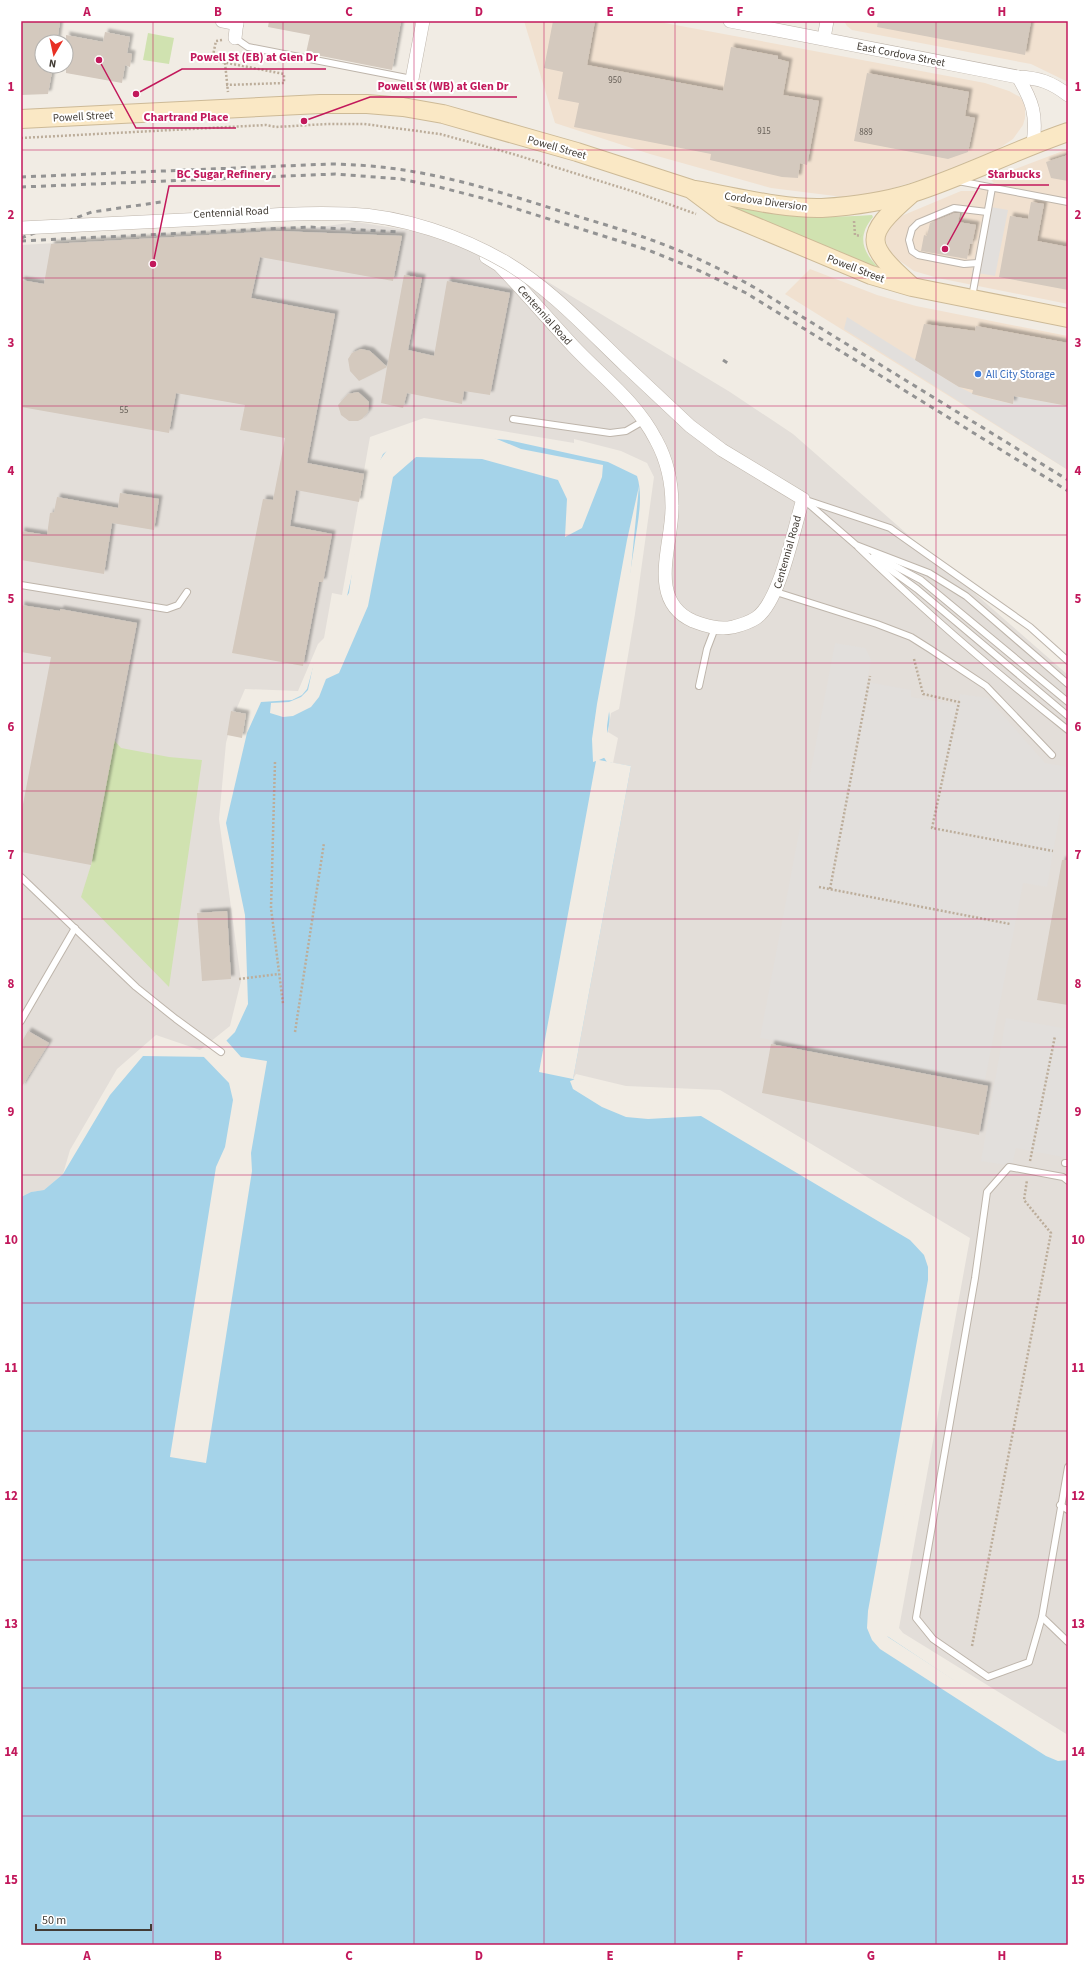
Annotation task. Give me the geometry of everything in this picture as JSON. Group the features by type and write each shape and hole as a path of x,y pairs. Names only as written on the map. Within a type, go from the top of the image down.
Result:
{"main road":[{"name":"Powell Street","path":"21,119 245,107 367,104 404,107 443,114 577,152 691,189 723,213 871,275 912,287 1068,318"},
{"name":"Cordova Diversion","path":"691,189 788,206 821,208 871,203 912,193 1033,144 1068,132"},
{"path":"912,193 883,221 875,238 876,247 880,255 887,264 912,287"}],"street":[{"path":"222,21 237,22 235,38"},
{"path":"412,79 423,21"},
{"name":"East Cordova Street","path":"730,21 824,38 1018,77 1038,78 1068,95"},
{"path":"824,38 827,21"},
{"path":"1018,77 1032,104 1036,125 1033,144"},
{"name":"Centennial Road","path":"21,227 149,216 264,210 350,210 400,216 446,231 498,265 573,347 624,396 646,420 657,441 666,464 670,482 672,508 664,564 668,593 675,607 687,618 715,628 732,627 757,617 776,592 803,499"},
{"path":"21,227 295,214 350,214 413,224 448,236 484,251 531,279 555,299 690,426 722,450 803,499"}],"lane":[{"path":"235,38 248,47 412,79"},
{"path":"949,179 1068,202"},
{"path":"972,299 992,188"},
{"path":"978,263 964,264 918,256 912,251 910,246 910,235 912,229 918,223 954,208 987,212"},
{"path":"513,419 610,433 626,430 646,420"},
{"path":"803,499 856,545 957,640 1068,730"},
{"path":"803,499 890,528 1030,627 1068,661"},
{"path":"856,545 929,573 966,596 1068,684"},
{"path":"856,545 921,580 1068,702"},
{"path":"856,545 917,589 1068,716"},
{"path":"21,585 167,609 178,605 187,592"},
{"path":"776,592 877,624 911,638 930,649 986,686 1052,755"},
{"path":"699,686 707,649 715,628"},
{"path":"21,877 136,987 221,1052"},
{"path":"21,1021 75,928"},
{"path":"1068,1181 1063,1176 1009,1167 986,1192 975,1278 916,1618 933,1639 988,1677 1029,1662 1042,1617 1060,1505 1068,1467"},
{"path":"1060,1505 1068,1510"},
{"path":"1042,1617 1068,1642"}],"path":[{"path":"226,85 284,83 284,74 212,60 216,41 235,38"},
{"path":"225,63 226,85 228,92"},
{"path":"21,138 266,125 276,127 327,124 364,124 414,129 468,141 513,154 683,209"},
{"path":"853,216 855,235 864,236"},
{"path":"914,659 923,694 959,702 932,828 1053,851"},
{"path":"830,889 870,676"},
{"path":"275,762 271,908 283,1004"},
{"path":"295,1032 324,843"},
{"path":"819,887 1010,924"},
{"path":"239,979 279,974"},
{"path":"972,1646 1051,1233 1024,1200 1028,1171 1055,1036"}],"shaded area":[{"path":"524,21 654,21 985,83 1009,91 1020,97 1025,105 1025,118 1023,125 1013,139 998,149 926,178 883,191 851,198 771,188 650,154 555,123"},
{"path":"844,21 1068,21 1068,82 1031,64 852,30"},
{"path":"1068,149 1068,304 938,278 914,271 890,254 885,239 886,234 889,227 899,217 961,191 978,191 994,183 991,180 992,178"},
{"path":"985,206 1008,210 995,276 972,272"},
{"path":"356,222 419,232 538,276 730,392 793,434 1068,675 1068,1735 903,1633 899,1628 970,1238 720,1090 626,1086 576,1074 573,1079 596,760 613,763 618,738 608,732 611,713 619,709 635,614 654,477 647,463 621,451 574,439 574,443 424,418 370,437 342,595 332,593 324,638 318,644 298,691 245,689 233,717 226,743 219,819 241,981 230,1026 200,1050 156,1035 117,1069 70,1150 63,1174 44,1190 31,1192 21,1197 21,245 305,229"},
{"path":"810,269 877,295 916,306 1068,336 1068,470 785,294"},
{"path":"847,317 959,387 978,396 1013,404 1014,396 1068,406 1068,470 844,329"},
{"path":"835,643 865,648 871,660 867,682 911,690 911,697 958,705 960,694 988,698 1045,763 1068,767 1047,887 1023,883 985,1080 760,1038"},
{"path":"1006,1018 1068,1029 1068,1158 1016,1148 1012,1166 981,1161"}],"green space":[{"path":"148,33 174,38 169,64 143,60"},
{"path":"735,205 787,215 837,217 872,215 873,217 863,236 863,242 868,254 877,266 876,268 734,208"},
{"path":"114,740 121,748 169,757 202,760 169,987 81,897 91,865"}],"water":[{"path":"426,428 464,436 508,440 608,462 637,476 640,493 638,521 625,607 607,705 610,717 607,735 601,753 607,762 631,766 573,1079 621,1106 652,1111 699,1107 938,1249 884,1634 1057,1749 1068,1748 1068,1945 21,1945 21,1197 31,1192 44,1190 63,1174 110,1095 143,1056 210,1057 235,1032 248,1004 245,915 226,823 247,733 261,702 292,700 302,695 307,689 314,664 345,605 376,470 383,454 407,435"}],"pier":[{"path":"421,428 438,428 492,437 521,449 603,465 602,477 582,528 565,537 567,499 558,480 482,459 416,457 393,477 368,606 339,673 326,679 319,697 311,707 293,716 283,717 270,713 271,703 289,702 301,697 308,690 314,661 344,600 349,593 354,558 375,467 390,446 404,435"},
{"path":"639,486 627,610 610,705 607,739 603,753 606,757 599,760 631,766 573,1079 539,1072 596,761 593,762 592,739 597,704 627,540"},
{"path":"225,1039 241,1057 267,1061 251,1153 252,1171 206,1463 170,1457 216,1167 225,1147 233,1100 229,1083 202,1055 209,1055"},
{"path":"576,1079 621,1101 622,1105 650,1109 654,1106 699,1105 708,1106 729,1115 939,1248 942,1259 941,1276 886,1633 888,1637 1057,1747 1068,1746 1068,1760 1058,1761 1046,1756 880,1649 872,1640 867,1628 868,1611 928,1280 928,1267 924,1255 910,1240 701,1116 648,1119 626,1117 602,1107 573,1089 570,1081"}],"building":[{"path":"21,21 60,21 58,34 34,34 34,74 52,74 48,94 21,95"},
{"path":"269,21 401,21 392,70 306,53 310,35 268,27"},
{"path":"553,21 595,21 587,65 723,91 731,47 778,56 778,59 789,62 783,95 819,101 807,165 800,163 798,178 782,177 710,160 711,154 574,127 579,103 558,99 563,72 544,68"},
{"path":"878,21 1031,21 1025,55 877,27"},
{"path":"105,32 130,37 127,53 132,54 130,67 125,65 122,83 72,74 74,74 74,37 103,42"},
{"path":"867,73 969,92 965,116 975,118 968,152 948,159 854,141"},
{"path":"1068,155 1068,181 1051,178 1046,162"},
{"path":"1031,202 1044,204 1037,241 1068,247 1068,290 999,277 1010,216 1028,219"},
{"path":"955,213 960,213 958,222 976,225 967,259 921,251 924,235 927,236 930,223"},
{"path":"278,231 402,236 393,281 260,257 251,298 335,314 307,463 364,474 359,502 296,490 290,526 332,534 323,582 319,582 303,666 232,653 263,499 273,500 285,438 240,430 245,405 176,393 169,433 21,407 21,280 44,284 51,244"},
{"path":"404,275 422,278 408,350 434,356 447,281 510,293 490,395 464,391 462,404 407,393 403,408 381,403"},
{"name":"All City Storage","path":"924,324 975,331 976,326 1068,343 1068,406 1014,396 1013,404 972,394 973,390 959,387 915,360"},
{"path":"361,349 370,351 387,367 359,381 350,371 348,359 352,353"},
{"path":"358,392 369,402 368,412 358,421 349,421 341,415 338,405 348,394"},
{"path":"120,493 159,499 154,530 112,523 104,574 21,560 21,531 47,535 50,513 54,512 57,497 118,508"},
{"path":"21,605 60,611 60,609 137,623 91,865 21,852 21,815 51,657 21,652"},
{"path":"231,711 246,714 242,738 227,735"},
{"path":"1062,860 1068,860 1068,1005 1037,1000"},
{"path":"227,911 231,979 202,981 197,913"},
{"path":"28,1031 49,1043 21,1088 21,1043"},
{"path":"771,1044 988,1086 979,1135 762,1093"}],"railway":[{"path":"21,177 330,164 361,165 418,172 500,192 614,227 681,252 725,272 757,289 1068,480"},
{"path":"21,187 335,174 401,179 482,198 648,250 700,271 746,293 1068,491"},
{"path":"21,238 92,212 161,202"},
{"path":"21,241 309,227 398,232"},
{"path":"723,360 729,364"}],"place":[{"name":"Chartrand Place","path":"99,60"},
{"name":"Powell St (EB) at Glen Dr","path":"136,94"},
{"name":"Powell St (WB) at Glen Dr","path":"304,121"},
{"name":"Starbucks","path":"945,249"},
{"name":"BC Sugar Refinery","path":"153,264"},
{"name":"All City Storage","path":"978,374"}]}
